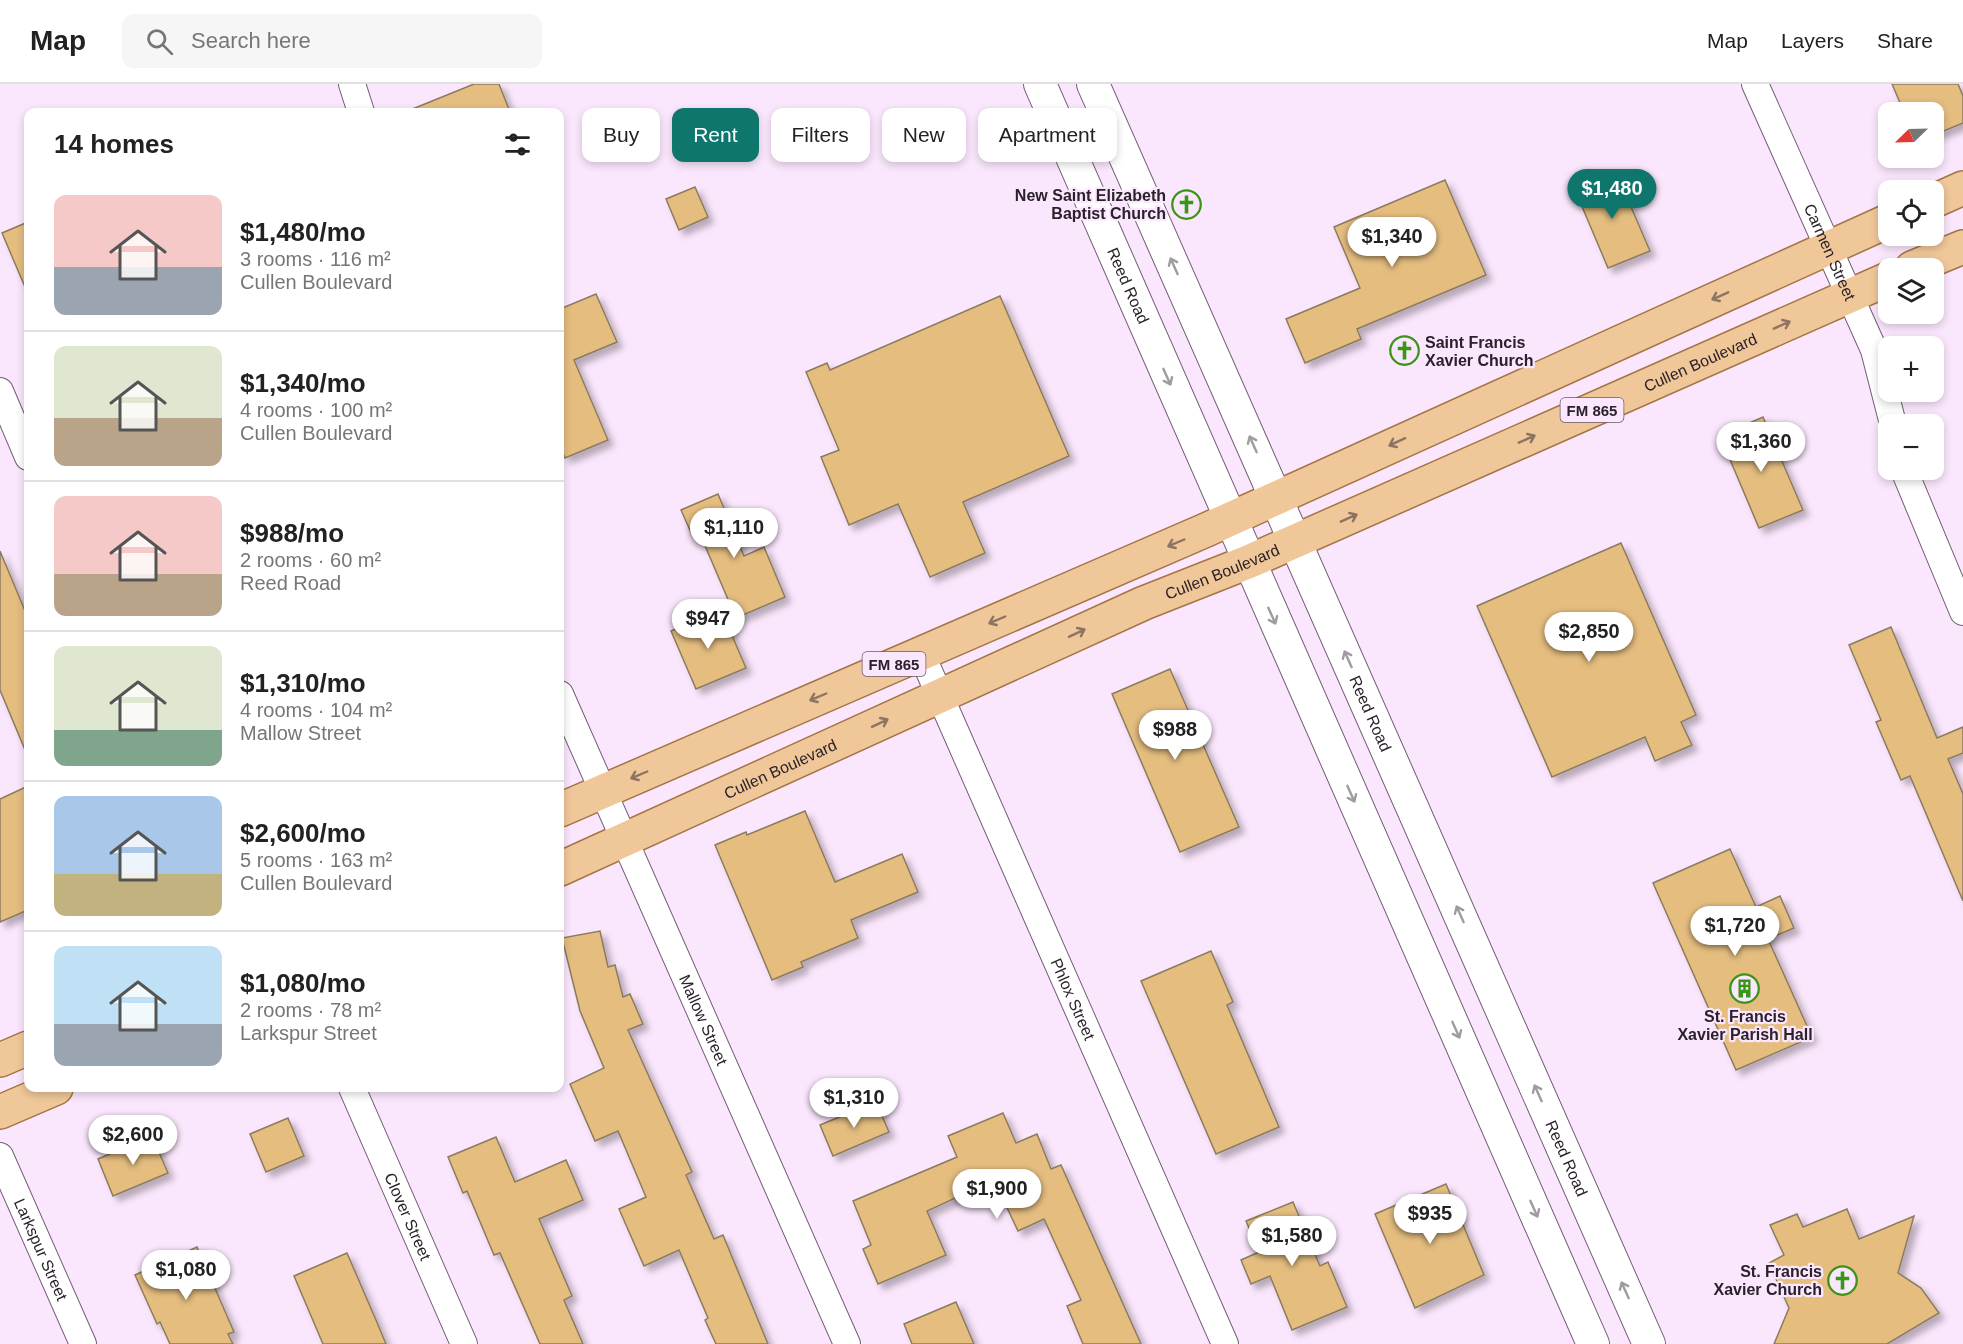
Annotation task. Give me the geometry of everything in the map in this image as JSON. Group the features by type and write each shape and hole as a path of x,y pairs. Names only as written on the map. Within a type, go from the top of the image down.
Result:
{"main road":[{"path":"1944,197 1963,188"},
{"name":"FM 865","path":"564,808 1230,519 1878,226"},
{"path":"1936,258 1963,247"},
{"name":"Cullen Boulevard","path":"564,867 1144,603 1248,562 1878,283"},
{"path":"0,1060 24,1050"},
{"path":"0,1112 47,1092"}],"street":[{"path":"352,84 360,108"},
{"name":"Reed Road","path":"1040,84 1593,1344"},
{"name":"Reed Road","path":"1094,84 1649,1344"},
{"name":"Carmen Street","path":"1755,84 1874,350 1890,414"},
{"path":"0,391 24,448"},
{"path":"1908,480 1963,612"},
{"name":"Phlox Street","path":"921,653 1225,1344"},
{"name":"Mallow Street","path":"564,703 847,1344"},
{"path":"1440,994 1486,974"},
{"name":"Clover Street","path":"354,1092 464,1344"},
{"name":"Larkspur Street","path":"0,1156 83,1344"}],"building":[{"path":"474,84 499,84 508,108 415,108"},
{"path":"1892,84 1958,84 1963,96 1963,123 1944,131 1944,102 1900,102"},
{"path":"1616,172 1650,251 1608,268 1575,190"},
{"path":"1445,180 1486,275 1357,329 1361,339 1305,363 1286,319 1360,288 1334,227"},
{"path":"695,187 708,217 679,230 666,199"},
{"path":"24,224 24,285 2,233"},
{"path":"596,294 617,342 574,360 608,440 565,458 564,456 564,307"},
{"path":"1000,296 1069,456 963,502 985,553 930,577 898,504 849,525 821,457 839,450 806,372 827,363 830,370"},
{"path":"1763,417 1803,510 1759,528 1720,436"},
{"path":"718,494 744,556 764,547 785,597 736,618 700,534 693,537 681,510"},
{"path":"1621,543 1696,715 1681,722 1692,745 1655,761 1645,737 1552,777 1477,606"},
{"path":"0,551 24,608 24,747 0,690"},
{"path":"721,610 746,668 696,689 671,631"},
{"path":"1891,627 1937,738 1963,727 1963,753 1948,759 1963,794 1963,901 1910,776 1901,780 1876,722 1881,720 1849,645"},
{"path":"1170,669 1239,827 1180,852 1112,694"},
{"path":"24,788 24,912 0,922 0,799"},
{"path":"805,811 835,882 902,854 918,892 851,920 858,938 801,962 803,967 772,980 715,845 746,832 747,835"},
{"name":"St. Francis Xavier Parish Hall","path":"1730,849 1756,907 1780,896 1794,928 1768,939 1812,1037 1736,1070 1653,883"},
{"path":"600,931 608,967 615,965 623,997 630,994 643,1024 628,1030 692,1172 686,1175 714,1239 723,1235 768,1344 716,1344 705,1320 708,1318 679,1250 644,1266 619,1209 646,1197 618,1131 595,1141 570,1084 604,1068 580,1011 564,946 564,938"},
{"path":"1211,951 1233,1002 1227,1005 1279,1127 1216,1154 1141,981"},
{"path":"876,1102 889,1132 833,1156 820,1125"},
{"path":"1003,1113 1016,1143 1037,1134 1051,1169 1061,1165 1141,1344 1083,1344 1067,1306 1081,1300 1044,1219 1018,1231 994,1180 927,1211 946,1255 878,1284 863,1249 871,1245 853,1201 957,1157 948,1136"},
{"path":"288,1118 304,1156 266,1172 250,1134"},
{"path":"152,1136 168,1173 113,1196 98,1159"},
{"path":"496,1137 515,1182 566,1160 583,1200 539,1219 572,1296 564,1300 583,1344 540,1344 500,1253 494,1255 467,1191 463,1193 448,1157"},
{"path":"1446,1184 1484,1275 1415,1308 1375,1214"},
{"path":"1293,1202 1320,1266 1328,1262 1347,1307 1292,1330 1270,1276 1251,1284 1241,1260 1259,1252 1246,1221"},
{"name":"St. Francis Xavier Church","path":"1847,1209 1859,1239 1914,1216 1898,1273 1921,1288 1939,1313 1887,1344 1774,1344 1789,1308 1769,1263 1784,1255 1770,1225 1797,1214 1803,1227"},
{"path":"197,1247 234,1332 228,1334 233,1344 170,1344 160,1322 157,1324 135,1275"},
{"path":"347,1253 386,1344 323,1344 294,1276"},
{"path":"956,1302 974,1344 912,1344 904,1324"}],"place":[{"name":"New Saint Elizabeth Baptist Church","path":"1187,204"},
{"name":"Saint Francis Xavier Church","path":"1404,351"},
{"name":"St. Francis Xavier Parish Hall","path":"1745,988"},
{"name":"St. Francis Xavier Church","path":"1843,1280"}]}
